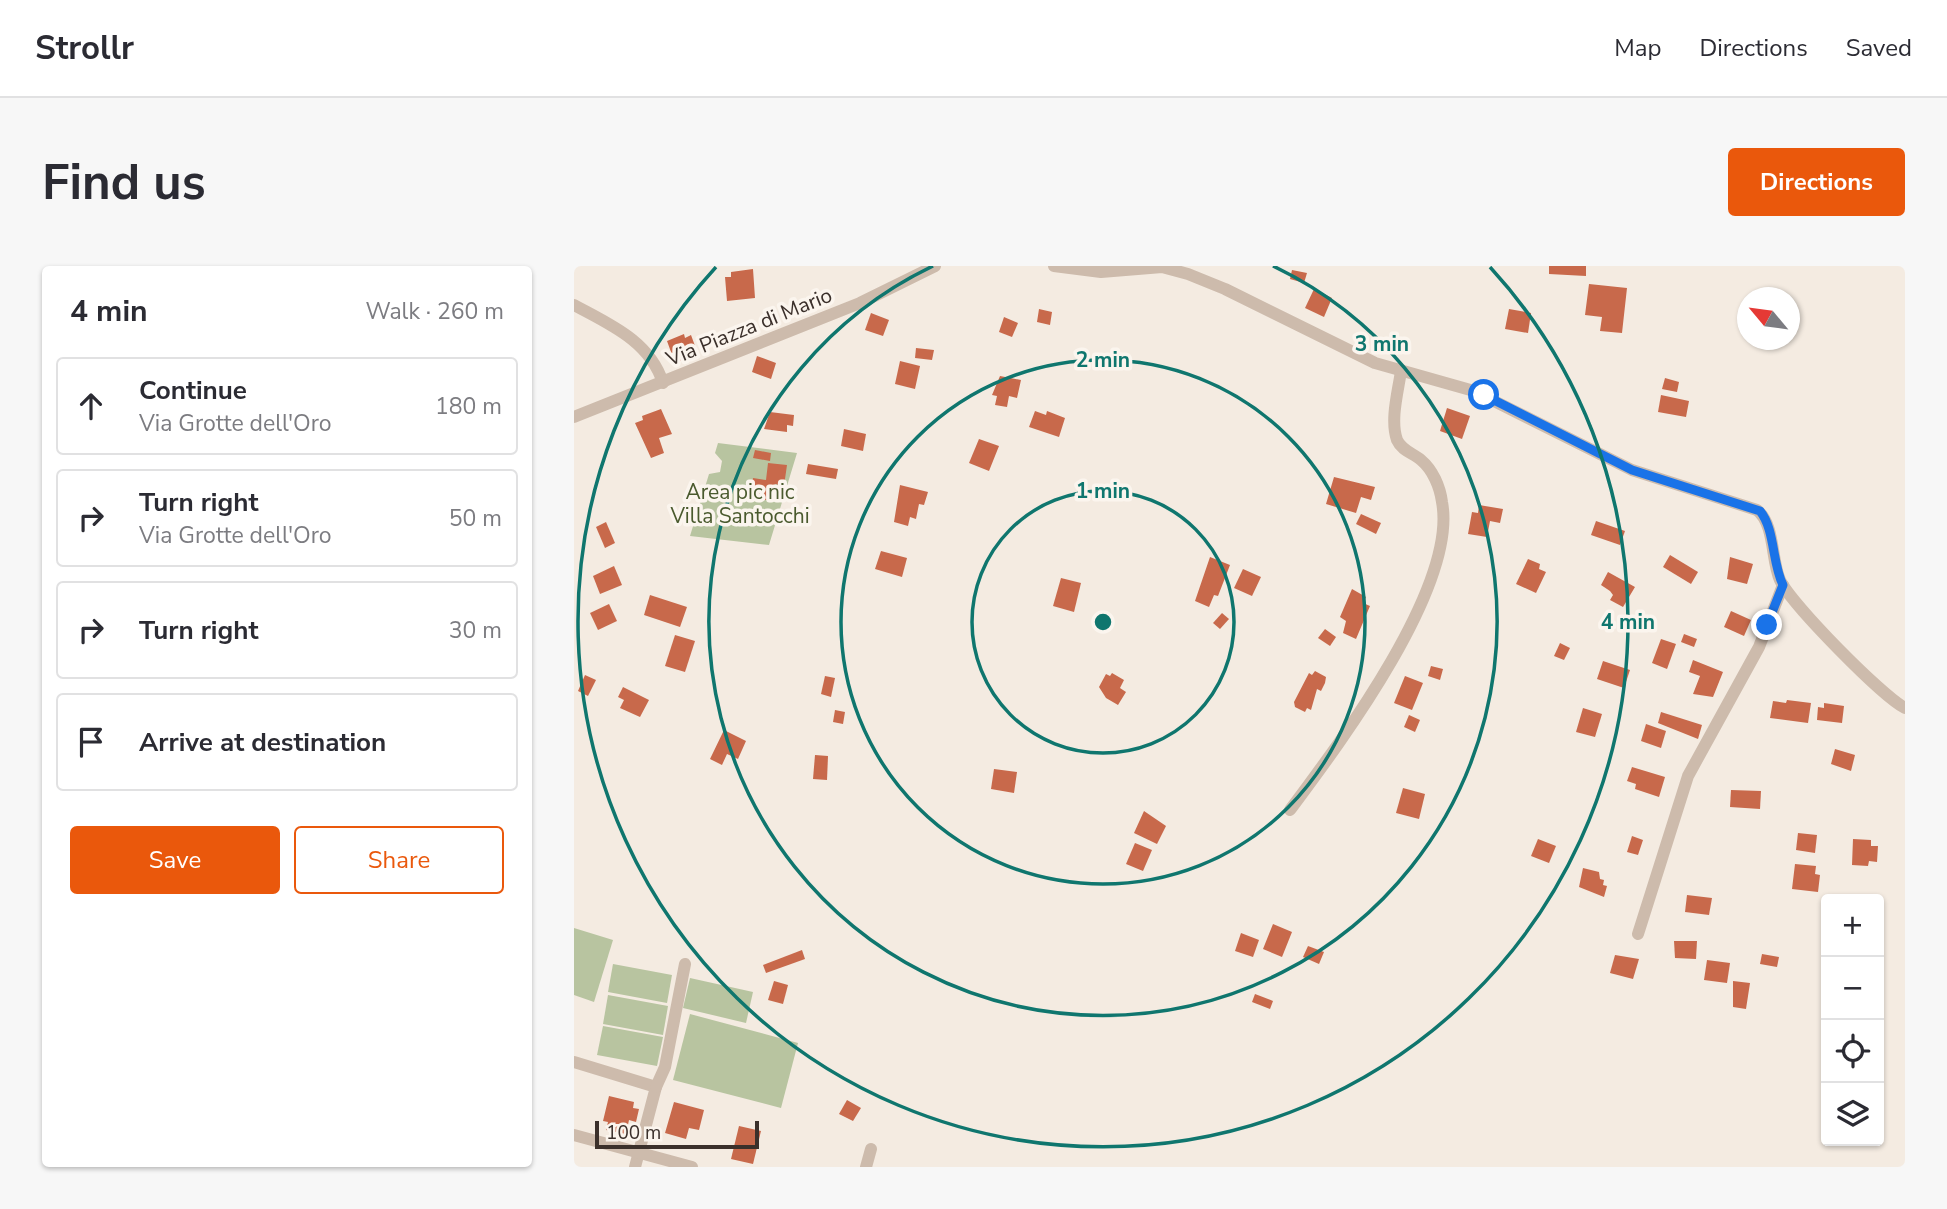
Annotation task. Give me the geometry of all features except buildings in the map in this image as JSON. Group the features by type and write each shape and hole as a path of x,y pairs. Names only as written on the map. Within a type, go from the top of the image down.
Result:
{"street":[{"name":"Via Piazza di Mario","path":"574,418 860,303 935,266"},
{"path":"1054,266 1096,272 1153,267 1176,270 1218,286 1371,361 1401,372 1469,389 1632,470 1757,510 1766,522 1775,566 1783,585 1882,692 1905,708"},
{"path":"574,305 643,348 655,362 663,383"},
{"path":"1290,810 1392,656 1429,589 1439,560 1444,530 1440,492 1430,469 1400,446 1396,434 1401,372"},
{"path":"1639,934 1688,776 1759,647 1783,585"},
{"path":"635,1167 656,1087 665,1067 685,964"},
{"path":"574,1062 656,1087"},
{"path":"574,1135 692,1167"},
{"path":"866,1167 871,1149"}],"green space":[{"name":"Area pic nic Villa Santocchi","path":"718,443 797,453 769,545 690,536 709,474 720,472 722,461 715,453"},
{"path":"574,928 613,940 594,1002 574,995"},
{"path":"613,964 672,975 667,1003 608,992"},
{"path":"690,978 753,992 746,1023 683,1008"},
{"path":"608,995 668,1006 663,1035 603,1024"},
{"path":"690,1014 798,1043 781,1108 673,1080"},
{"path":"603,1026 663,1037 657,1066 597,1055"}],"route":[{"path":"1484,395 1632,470 1760,511 1766,522 1775,566 1783,585 1767,625"}]}
